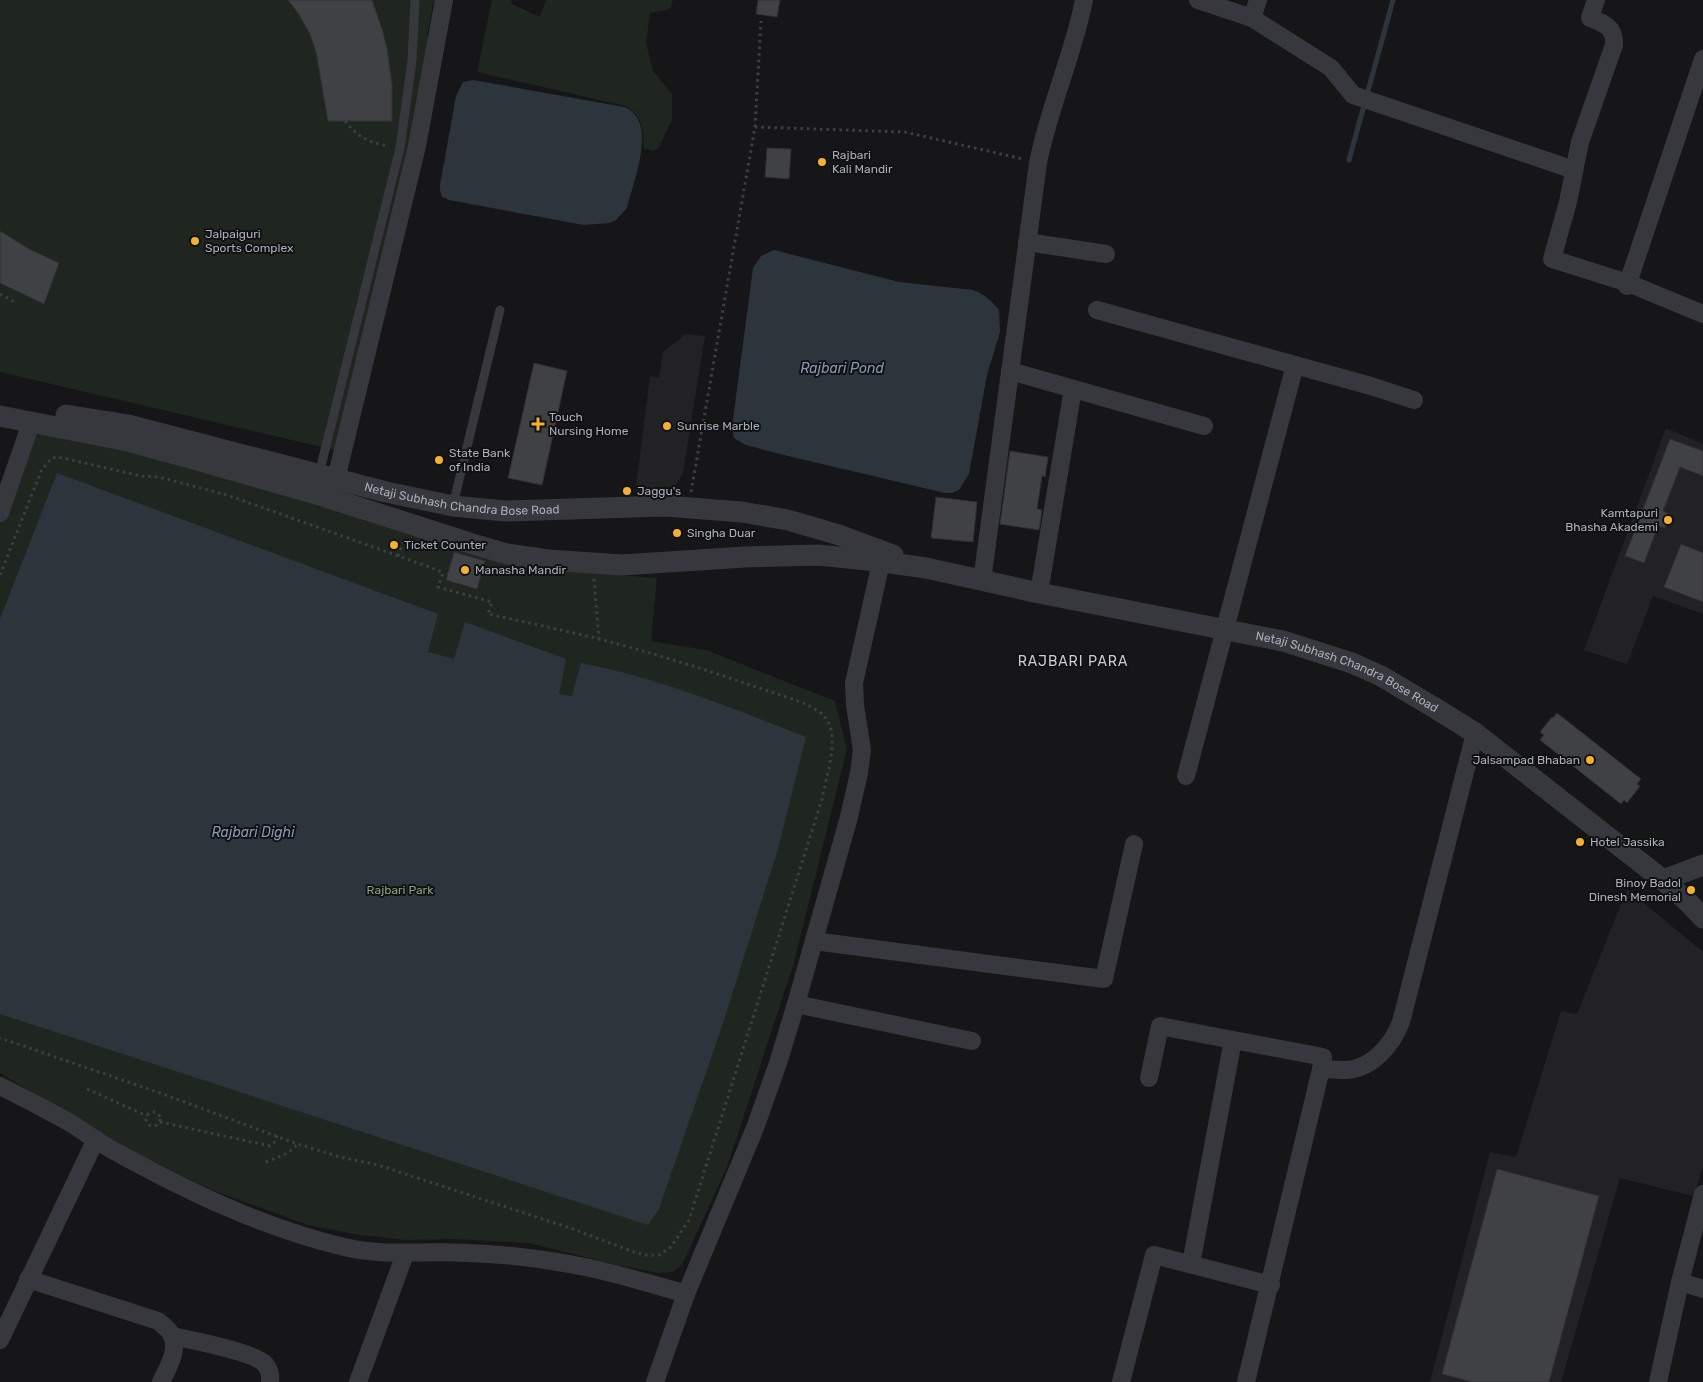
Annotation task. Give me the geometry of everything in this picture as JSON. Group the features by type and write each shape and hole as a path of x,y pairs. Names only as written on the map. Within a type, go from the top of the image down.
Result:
{"street":[{"path":"328,477 417,146 444,0"},
{"path":"982,580 1038,163 1043,137 1080,22 1084,0"},
{"path":"1198,0 1252,18 1331,68 1353,95 1574,170"},
{"path":"1252,18 1258,0"},
{"path":"1596,0 1590,18 1607,25 1613,34 1614,45 1580,142 1568,202 1552,259 1627,284 1703,314"},
{"path":"1627,284 1703,59"},
{"path":"1027,242 1106,254"},
{"path":"1097,310 1371,386 1414,400"},
{"path":"1186,776 1295,365"},
{"path":"1010,371 1204,426"},
{"path":"1039,592 1074,389"},
{"name":"Netaji Subhash Chandra Bose Road","path":"0,403 33,416 323,496 409,528 506,554 548,560 622,565 745,557 818,555 881,562 926,568 1283,641 1352,663 1388,681 1475,733 1663,880 1703,918"},
{"name":"Netaji Subhash Chandra Bose Road","path":"0,416 33,416 128,426 386,492 453,506 505,511 665,506 742,512 788,520 840,535 926,568"},
{"path":"0,513 33,416"},
{"path":"655,1382 686,1294 755,1128 796,1004 849,817 862,750 855,705 854,683 881,562"},
{"path":"1321,1068 1347,1070 1368,1063 1384,1050 1397,1032 1475,733"},
{"path":"814,941 1104,979 1134,844"},
{"path":"1663,880 1703,866"},
{"path":"796,1004 972,1041"},
{"path":"1149,1078 1160,1026 1324,1057 1271,1285 1246,1382"},
{"path":"1191,1264 1233,1040"},
{"path":"0,1087 67,1121 116,1152 151,1170 279,1229 354,1249 374,1252 404,1254 468,1252 540,1259 605,1272 686,1294"},
{"path":"0,1340 96,1140"},
{"path":"1658,1382 1680,1282 1702,1199"},
{"path":"358,1382 404,1254"},
{"path":"1121,1382 1154,1255 1271,1285"},
{"path":"28,1279 158,1321 172,1336 174,1347 171,1362 161,1382"},
{"path":"1680,1282 1703,1290"},
{"path":"172,1336 252,1356 265,1364 271,1373 270,1382"}],"lane":[{"path":"328,477 400,148 412,61 415,0"},
{"path":"453,506 500,310"}],"path":[{"path":"688,507 755,127 761,21"},
{"path":"345,121 354,132 372,143 400,148"},
{"path":"755,127 905,132 1038,163"},
{"path":"0,294 17,303"},
{"path":"0,574 42,469 52,458 141,476 159,477 227,495 443,573 438,587 492,602 488,614 599,639 701,668 795,700 825,717 832,735 832,754 822,798 689,1220 671,1247 659,1255 646,1256 572,1229 378,1165 298,1144 160,1092 0,1038"},
{"path":"398,556 409,528"},
{"path":"594,573 599,639"},
{"path":"87,1089 147,1116"},
{"path":"147,1116 153,1112 156,1113 160,1118 160,1122"},
{"path":"147,1116 146,1120 151,1126 160,1122 270,1146 273,1145 278,1136"},
{"path":"266,1162 288,1153 298,1144"}],"shaded area":[{"name":"Sunrise Marble","path":"686,334 705,336 683,473 674,488 661,496 635,494 650,376 659,378 663,352"},
{"name":"Kamtapuri Bhasha Akademi","path":"1666,428 1703,444 1703,614 1653,596 1627,664 1584,650"},
{"path":"1627,889 1703,952 1703,1166 1695,1192 1693,1196 1620,1178 1561,1382 1430,1382 1490,1152 1516,1157 1561,1011 1577,1014"}],"green space":[{"name":"Jalpaiguri Sports Complex","path":"0,0 439,0 433,3 427,37 433,40 339,451 0,372"},
{"path":"492,0 511,0 512,4 540,17 546,0 673,0 670,9 650,13 646,43 653,71 672,94 672,120 658,149 653,151 644,148 639,119 626,106 477,72"},
{"name":"Rajbari Dighi","path":"40,433 121,449 594,573 657,578 651,641 706,650 835,701 847,749 793,966 727,1167 682,1265 673,1272 659,1273 617,1265 529,1243 454,1239 405,1240 354,1234 308,1225 215,1191 136,1156 0,1073 0,514 32,438"}],"water":[{"path":"473,80 624,107 634,114 640,125 642,138 641,153 627,208 616,220 609,223 584,225 449,200 442,197 440,185 456,96 463,82"},
{"name":"Rajbari Pond","path":"774,250 899,282 973,290 988,298 999,310 1000,332 987,375 969,474 959,490 945,493 784,455 746,445 734,438 732,427 753,268 761,256"},
{"name":"Rajbari Dighi","path":"57,473 438,614 428,652 454,659 465,622 566,659 559,694 572,696 581,663 667,685 806,737 778,849 722,1026 659,1209 648,1225 0,1014 0,619"}],"building":[{"path":"288,0 372,0 387,48 392,85 392,121 328,121 316,52 310,34"},
{"path":"758,0 780,0 777,17 756,14"},
{"path":"767,148 791,149 789,179 765,177"},
{"path":"0,231 29,249 59,263 44,304 0,283"},
{"name":"Touch Nursing Home","path":"534,363 567,371 542,485 508,478"},
{"path":"1670,439 1703,451 1703,476 1680,467 1663,511 1670,514 1665,528 1658,526 1644,563 1625,556"},
{"path":"1010,451 1048,457 1045,477 1042,476 1037,509 1042,510 1039,530 1000,524"},
{"path":"936,497 977,502 973,542 931,538"},
{"path":"1681,544 1703,553 1703,602 1664,587"},
{"name":"Manasha Mandir","path":"454,552 485,561 477,589 446,580"},
{"name":"Jalsampad Bhaban","path":"1557,713 1641,779 1637,784 1640,786 1627,803 1624,800 1621,804 1540,740 1544,735 1540,732"},
{"path":"1497,1169 1599,1196 1549,1382 1472,1382 1442,1374"}],"waterway":[{"path":"1349,160 1393,0"}],"place":[{"name":"Rajbari Kali Mandir","path":"822,162"},
{"name":"Jalpaiguri Sports Complex","path":"195,241"},
{"name":"Touch Nursing Home","path":"538,424"},
{"name":"Sunrise Marble","path":"667,426"},
{"name":"State Bank of India","path":"439,460"},
{"name":"Jaggu's","path":"627,491"},
{"name":"Kamtapuri Bhasha Akademi","path":"1668,520"},
{"name":"Singha Duar","path":"677,533"},
{"name":"Ticket Counter","path":"394,545"},
{"name":"Manasha Mandir","path":"465,570"},
{"name":"Jalsampad Bhaban","path":"1590,760"},
{"name":"Hotel Jassika","path":"1580,842"},
{"name":"Binoy Badol Dinesh Memorial","path":"1691,890"}],"district":[{"name":"RAJBARI PARA","path":"1073,661"}],"park label":[{"name":"Rajbari Park","path":"400,890"}]}
